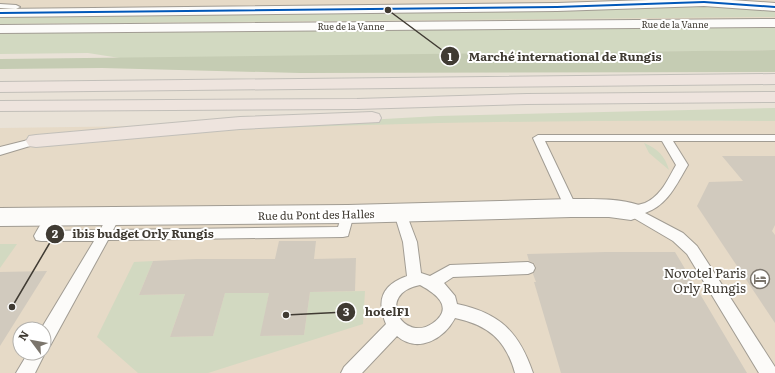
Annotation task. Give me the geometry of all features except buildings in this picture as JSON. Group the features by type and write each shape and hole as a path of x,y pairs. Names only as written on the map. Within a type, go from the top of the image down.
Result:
{"highway":[{"path":"0,87 775,79"},
{"path":"0,106 357,104 527,99 775,97"},
{"path":"36,141 240,123 324,121 508,109 527,99"}],"street":[{"path":"16,7 448,4 621,0"},
{"path":"0,13 557,7 704,2 775,7"},
{"name":"Rue de la Vanne","path":"0,29 775,23"},
{"name":"Rue du Pont des Halles","path":"0,217 54,217 109,226 348,214 571,208 609,208 631,211"}],"lane":[{"path":"0,6 16,7"},
{"path":"695,20 775,19"},
{"path":"571,208 538,138 775,138"},
{"path":"631,211 654,206 660,200 682,165 665,138"},
{"path":"0,151 36,141"},
{"path":"631,211 661,227 692,250 701,262 769,373"},
{"path":"400,213 410,242 415,280"},
{"path":"52,326 109,226"},
{"path":"432,282 450,271 528,268"},
{"path":"415,280 432,282 442,289 448,299 450,310 448,320 441,330 429,335 417,336 405,333 395,325 389,315 388,303 392,293 399,285 415,280"},
{"path":"450,310 481,318 495,327 504,335 519,356 524,373"},
{"path":"350,373 389,334 395,325"},
{"path":"25,373 32,361"}],"shaded area":[{"path":"0,0 775,0 775,21 695,22 662,19 0,24"},
{"path":"581,120 775,121 775,373 0,373 0,128"}],"green space":[{"path":"709,4 775,9 775,17 0,24 0,16"},
{"path":"775,27 775,50 126,59 88,53 0,54 0,32"},
{"path":"775,50 775,72 300,73 102,68 0,69 0,59"},
{"path":"775,108 775,121 521,122 288,128 167,134 47,147 52,143 222,128 438,116"},
{"path":"644,143 653,148 663,157 669,170 649,153"},
{"path":"0,244 17,244 0,268"},
{"path":"153,261 139,295 185,294 170,337 213,336 225,293 269,293 261,336 304,335 310,292 365,291 363,324 208,373 138,373 97,337 134,262"}],"cycle path":[{"path":"0,13 557,7 704,2 775,7"}],"place":[{"name":"Marché international de Rungis","path":"388,10"},
{"name":"Novotel Paris Orly Rungis","path":"760,279"},
{"name":"ibis budget Orly Rungis","path":"12,307"},
{"name":"hotelF1","path":"286,315"}]}
